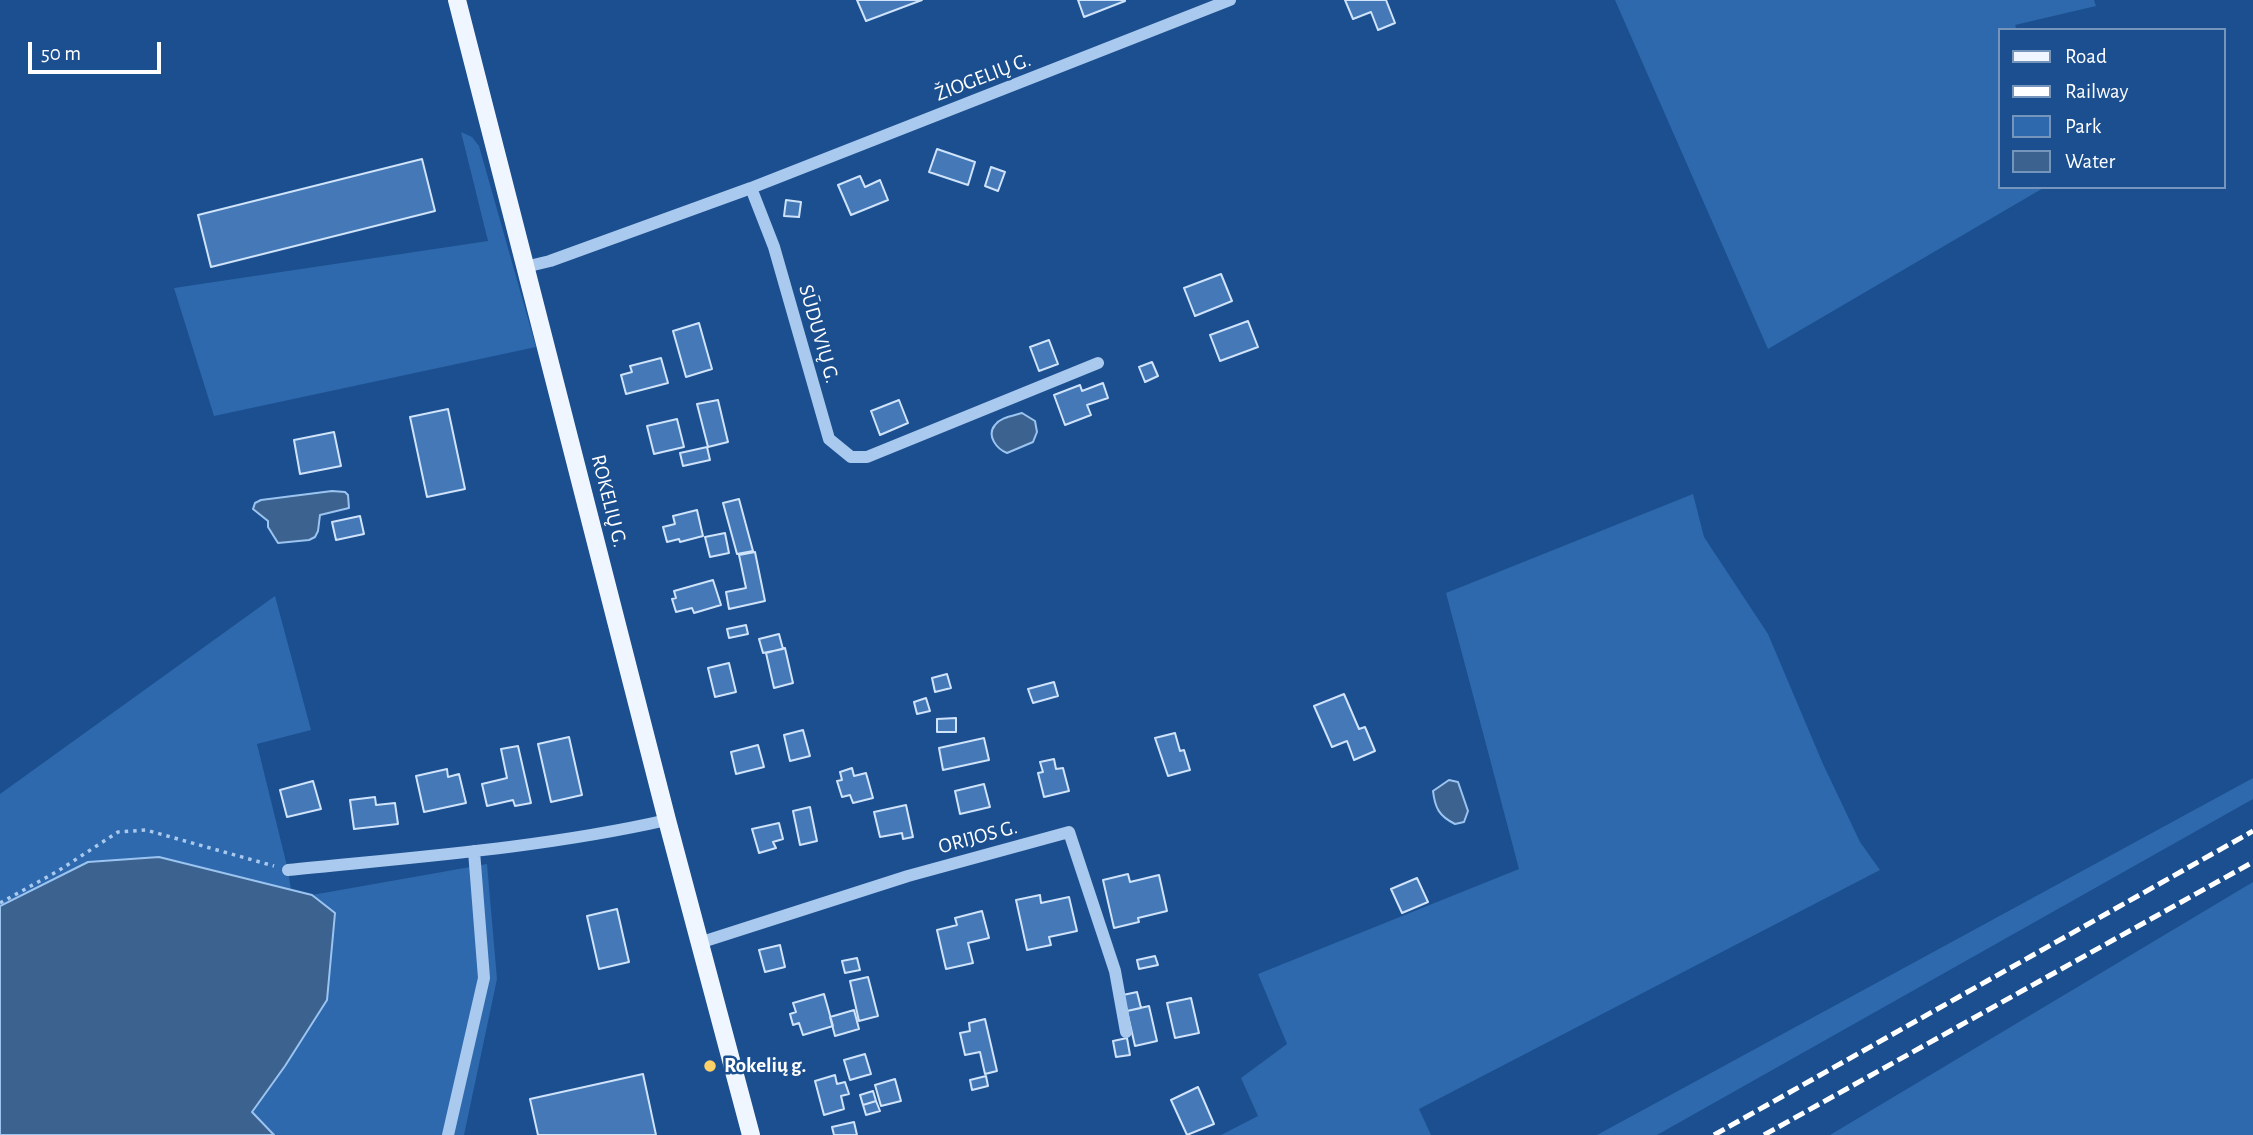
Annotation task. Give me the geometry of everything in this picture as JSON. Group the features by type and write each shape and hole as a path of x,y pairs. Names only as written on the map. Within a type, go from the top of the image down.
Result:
{"main road":[{"name":"ROKELIŲ G.","path":"457,0 667,820 751,1135"}],"street":[{"name":"ŽIOGELIŲ G.","path":"751,188 1230,0"},
{"path":"525,267 551,261 751,188"},
{"name":"SŪDUVIŲ G.","path":"751,188 774,247 829,439 851,457 867,457 1098,363"},
{"path":"288,870 474,851 622,830 667,820"},
{"name":"ORIJOS G.","path":"699,943 908,876 1069,832 1115,971 1126,1032"},
{"path":"449,1135 485,978 474,851"}],"path":[{"path":"0,903 58,871 118,832 146,830 288,870"}],"green space":[{"path":"1615,0 2094,0 2096,6 2015,25 2016,28 1997,28 1997,189 2042,189 1768,349"},
{"path":"461,132 472,137 479,146 536,347 214,416 174,288 488,241"},
{"path":"1693,494 1704,537 1768,634 1823,764 1860,842 1880,870 1419,1109 1431,1135 1221,1135 1258,1116 1241,1078 1287,1044 1258,974 1519,869 1446,593"},
{"path":"275,596 311,730 257,744 291,890 159,857 88,862 0,906 0,794"},
{"path":"2253,778 2253,799 1657,1135 1597,1135"},
{"path":"487,864 497,979 464,1135 274,1135 252,1112 285,1066 335,914 312,895"},
{"path":"2253,882 2253,1135 1830,1135"}],"water":[{"path":"1022,413 1035,421 1037,432 1033,442 1007,453 994,442 993,429 1000,420"},
{"path":"332,491 345,492 348,495 349,508 320,515 318,531 315,537 309,540 278,543 268,527 268,521 253,509 255,503 261,500"},
{"path":"1449,780 1458,782 1468,811 1464,822 1455,824 1442,815 1437,807 1433,791"},
{"path":"159,857 312,895 335,913 327,1000 252,1112 274,1135 0,1135 0,906 88,862"}],"building":[{"path":"857,0 922,0 866,21"},
{"path":"1078,0 1125,0 1125,1 1084,17"},
{"path":"1345,0 1386,0 1395,23 1378,30 1371,12 1353,19"},
{"path":"937,149 975,162 968,185 929,172"},
{"path":"422,159 435,211 211,267 198,215"},
{"path":"991,167 1005,172 998,191 985,186"},
{"path":"860,176 865,187 880,180 888,200 851,215 838,185"},
{"path":"786,200 801,202 799,217 784,216"},
{"path":"1221,274 1232,301 1195,316 1184,288"},
{"path":"1248,321 1258,347 1220,361 1210,335"},
{"path":"699,323 712,369 686,377 673,331"},
{"path":"1049,340 1058,364 1039,371 1030,347"},
{"path":"661,358 668,383 626,394 621,375 632,372 630,366"},
{"path":"1152,362 1158,376 1145,382 1139,367"},
{"path":"1103,383 1108,398 1087,405 1091,415 1065,425 1054,395 1080,385 1082,391"},
{"path":"718,400 728,442 708,447 697,404"},
{"path":"899,400 908,423 880,435 871,411"},
{"path":"448,409 465,489 427,497 410,417"},
{"path":"677,419 684,447 654,454 647,426"},
{"path":"334,432 341,466 300,474 294,440"},
{"path":"707,447 710,460 683,466 680,453"},
{"path":"739,499 753,551 737,554 723,503"},
{"path":"697,510 703,536 680,542 679,539 667,542 663,527 675,524 673,516"},
{"path":"360,516 364,534 336,540 332,522"},
{"path":"725,533 729,553 710,557 705,537"},
{"path":"755,552 765,601 729,609 726,592 746,588 739,555"},
{"path":"713,580 721,605 694,613 692,608 676,612 672,599 676,598 674,591"},
{"path":"746,625 748,634 729,638 727,629"},
{"path":"779,634 783,649 763,653 759,639"},
{"path":"785,648 793,683 774,688 766,653"},
{"path":"729,663 736,692 715,697 708,668"},
{"path":"947,674 951,688 935,692 932,678"},
{"path":"1054,682 1058,696 1033,703 1028,689"},
{"path":"1344,694 1359,729 1365,727 1375,751 1354,760 1347,741 1332,747 1314,706"},
{"path":"926,698 930,711 917,714 914,702"},
{"path":"956,718 956,732 937,732 937,719"},
{"path":"803,730 810,756 790,761 784,735"},
{"path":"1175,733 1180,751 1184,750 1190,770 1168,776 1155,738"},
{"path":"569,737 582,795 551,802 538,744"},
{"path":"984,738 989,760 943,770 939,748"},
{"path":"758,745 764,767 736,774 731,752"},
{"path":"518,746 531,803 515,806 513,800 487,806 482,784 507,778 501,749"},
{"path":"1054,759 1056,769 1063,768 1069,791 1044,797 1038,773 1043,772 1040,762"},
{"path":"852,768 854,776 866,773 873,798 853,803 850,795 842,797 837,781 842,780 840,772"},
{"path":"447,769 448,777 459,774 466,803 424,812 416,776"},
{"path":"313,781 321,809 287,817 280,790"},
{"path":"984,784 990,807 960,814 955,791"},
{"path":"375,797 376,805 395,803 398,824 354,829 350,800"},
{"path":"906,805 913,837 903,839 902,833 880,837 874,812"},
{"path":"810,807 817,841 800,845 793,811"},
{"path":"779,823 783,839 773,842 776,848 759,853 752,829"},
{"path":"1128,874 1130,882 1159,875 1167,911 1138,918 1139,922 1114,928 1103,880"},
{"path":"1417,878 1428,902 1402,913 1391,889"},
{"path":"1040,895 1041,903 1069,897 1077,931 1049,937 1051,945 1027,950 1016,900"},
{"path":"617,909 629,962 599,969 587,916"},
{"path":"982,911 989,938 968,943 973,963 946,969 937,930 957,925 955,918"},
{"path":"780,945 785,967 765,972 759,950"},
{"path":"1155,956 1158,965 1139,969 1137,960"},
{"path":"857,958 860,970 845,973 842,961"},
{"path":"868,977 878,1016 859,1021 850,981"},
{"path":"1137,992 1141,1008 1127,1011 1123,995"},
{"path":"824,994 833,1026 803,1035 799,1023 793,1025 790,1014 796,1012 793,1003"},
{"path":"1191,998 1199,1033 1175,1038 1167,1003"},
{"path":"1149,1006 1157,1041 1135,1046 1127,1011"},
{"path":"854,1010 859,1029 835,1036 830,1017"},
{"path":"985,1019 997,1071 985,1074 980,1052 965,1055 960,1033 970,1031 969,1023"},
{"path":"1127,1038 1130,1055 1116,1057 1113,1041"},
{"path":"865,1054 871,1074 850,1080 844,1060"},
{"path":"643,1074 656,1135 538,1135 530,1099"},
{"path":"835,1075 837,1084 845,1082 849,1094 841,1096 844,1109 824,1115 815,1081"},
{"path":"986,1076 988,1086 972,1090 970,1080"},
{"path":"895,1079 901,1101 881,1106 875,1085"},
{"path":"1198,1087 1214,1124 1187,1135 1171,1100"},
{"path":"873,1091 876,1101 863,1105 860,1095"},
{"path":"876,1101 880,1111 866,1115 863,1105"},
{"path":"854,1122 857,1135 834,1135 832,1127"}],"railway":[{"path":"1714,1135 2253,831"},
{"path":"1764,1135 2253,862"}],"place":[{"name":"Rokelių g.","path":"710,1066"}]}
